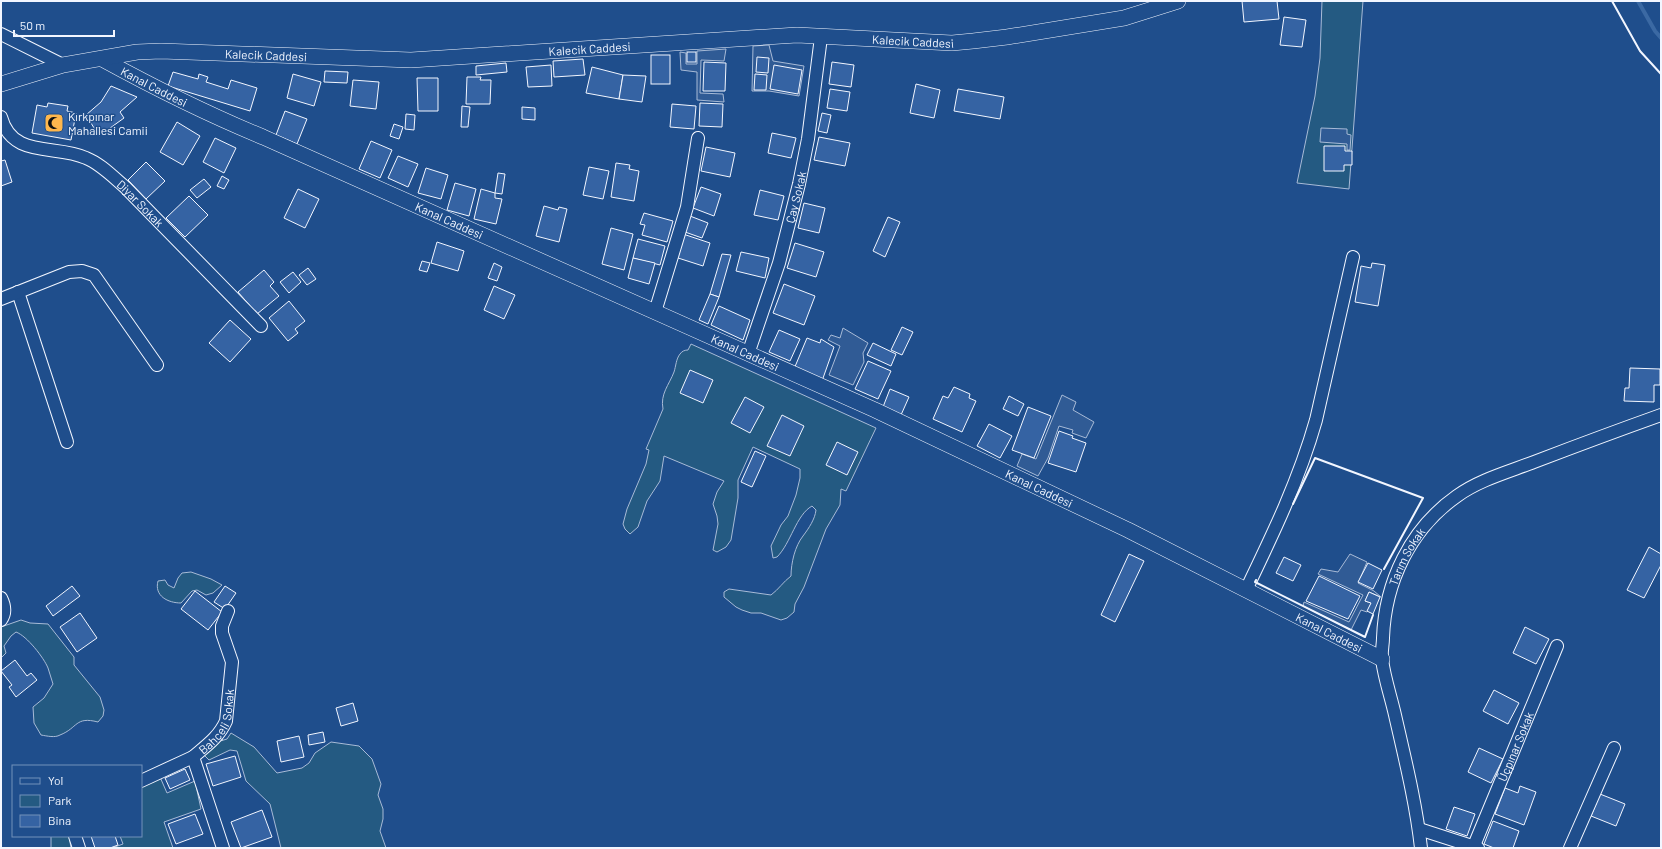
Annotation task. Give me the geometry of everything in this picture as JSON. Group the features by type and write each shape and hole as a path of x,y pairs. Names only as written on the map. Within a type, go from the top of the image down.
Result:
{"street":[{"name":"Kalecik Caddesi","path":"1,84 63,65 137,52 161,51 410,60 720,41 776,35 952,43 1015,36 1124,18 1178,1"},
{"path":"1,34 63,65"},
{"name":"Çay Sokak","path":"748,354 780,263 799,184 808,139 821,37"},
{"name":"Kanal Caddesi","path":"102,58 144,82 213,117 263,137 875,410 1107,520 1382,659"},
{"name":"Diyar Sokak","path":"1,117 3,126 11,136 22,144 87,158 104,169 125,187 261,326"},
{"path":"655,312 687,207 698,138"},
{"path":"1246,590 1298,479 1309,446 1353,258"},
{"path":"1,299 68,272 82,271 94,275 157,365"},
{"path":"18,292 67,442"},
{"name":"Tarım Sokak","path":"1421,848 1407,766 1382,659 1383,623 1386,603 1404,555 1417,534 1436,512 1458,495 1486,480 1661,415"},
{"path":"1,598 5,609 4,616 1,620"},
{"name":"Bahçeli Sokak","path":"223,848 193,757 216,738 226,721 232,662 222,633 222,626 228,611"},
{"name":"Üçpınar Sokak","path":"1475,848 1557,646"},
{"path":"1570,848 1614,748"},
{"path":"142,781 193,757"},
{"path":"1419,830 1475,848"},
{"path":"75,837 79,848"}],"green space":[{"path":"1322,1 1363,1 1349,189 1297,183 1315,96 1320,58"},
{"path":"691,344 876,428 846,491 841,489 840,505 826,529 804,587 795,604 794,612 787,618 781,620 761,613 751,613 742,610 724,597 724,592 729,589 771,595 791,576 796,550 800,540 814,517 816,510 812,506 806,510 777,557 773,558 771,546 781,525 788,516 796,495 800,478 800,469 753,447 738,480 738,498 731,540 726,547 717,552 713,550 718,524 713,504 717,492 724,481 664,456 660,481 647,501 638,527 630,534 625,529 623,524 627,509 646,464 649,450 646,449 663,409 662,404 664,394 674,372 679,356 683,351 688,350"},
{"path":"191,572 211,579 222,585 213,593 206,595 197,590 192,591 181,603 171,602 160,595 157,586 158,581 165,580 168,585 174,588 182,573"},
{"path":"21,620 30,623 48,624 74,657 74,665 100,697 104,710 103,716 98,722 81,722 58,736 41,735 34,723 33,707 44,698 53,684 46,664 30,643 16,632 4,646 6,653 1,658 1,627"},
{"path":"231,733 254,747 277,773 302,768 309,763 315,753 331,742 359,746 372,759 381,784 378,795 383,809 383,819 380,831 386,848 281,848 270,804 246,781 237,751 230,750 209,760 204,755 217,742 227,739"},
{"path":"160,777 167,793 195,781 201,809 164,822 173,848 112,848 123,844 120,837 142,837 142,786"},
{"path":"51,837 69,837 71,848 51,848"}],"shaded area":[{"path":"769,45 773,61 804,66 799,96 769,91 752,91 753,46"},
{"path":"726,49 724,61 701,60 700,93 723,94 724,102 697,100 697,72 681,70 680,52 686,53 686,64 697,64 697,51"},
{"path":"1321,128 1347,129 1347,134 1351,135 1350,150 1347,150 1347,144 1320,142"},
{"path":"843,328 868,343 863,353 864,362 853,385 829,375 840,346 828,340 831,335 840,338"},
{"path":"1062,395 1076,402 1073,410 1094,422 1086,438 1072,433 1073,430 1059,426 1048,458 1038,476 1017,466 1022,454 1036,459"},
{"path":"1350,554 1367,562 1358,583 1374,591 1381,597 1369,592 1365,601 1371,603 1367,612 1361,610 1351,630 1303,606 1304,602 1349,622 1363,595 1318,574 1321,569 1338,572"}],"building":[{"path":"1242,1 1277,1 1279,19 1244,22"},
{"path":"1284,17 1306,20 1302,47 1280,45"},
{"path":"687,52 696,52 696,62 687,62"},
{"path":"651,55 670,55 670,84 651,84"},
{"path":"757,57 769,58 768,73 756,72"},
{"path":"583,59 585,75 554,77 553,61"},
{"path":"704,62 726,63 725,91 703,91"},
{"path":"832,62 854,65 851,87 829,84"},
{"path":"506,63 507,72 476,75 476,66"},
{"path":"551,65 552,86 528,87 526,67"},
{"path":"774,65 802,70 798,94 770,89"},
{"path":"592,67 623,75 619,99 586,93"},
{"path":"325,71 348,72 347,83 324,82"},
{"path":"173,72 198,79 199,74 208,77 206,82 228,89 231,80 257,88 250,111 168,86"},
{"path":"293,74 321,82 314,106 287,98"},
{"path":"755,74 767,75 766,90 754,90"},
{"path":"623,75 646,76 642,102 619,99"},
{"path":"467,77 481,77 480,80 491,80 490,104 466,104"},
{"path":"417,78 438,78 438,111 418,111"},
{"path":"353,80 379,82 376,109 350,106"},
{"path":"916,84 940,90 934,118 910,113"},
{"path":"111,86 137,97 120,112 124,118 99,136 86,115 101,102"},
{"path":"830,89 850,92 847,111 827,108"},
{"path":"958,89 1004,97 1000,119 954,111"},
{"name":"Kırkpınar Mahallesi Camii","path":"48,103 68,106 67,111 76,113 71,140 32,133 37,105 47,107"},
{"path":"700,103 723,104 722,127 699,126"},
{"path":"672,104 696,106 694,129 670,127"},
{"path":"462,106 470,107 468,127 461,127"},
{"path":"522,107 535,108 535,120 522,119"},
{"path":"285,111 307,119 297,144 276,135"},
{"path":"822,113 831,115 827,133 818,131"},
{"path":"406,114 415,115 414,130 405,129"},
{"path":"177,122 200,136 183,165 160,152"},
{"path":"394,124 403,127 399,139 390,136"},
{"path":"772,133 796,138 791,158 768,153"},
{"path":"819,137 850,143 845,166 814,160"},
{"path":"215,138 236,148 224,173 203,162"},
{"path":"371,141 392,150 380,178 359,169"},
{"path":"1324,146 1345,146 1345,151 1352,151 1352,165 1344,165 1344,171 1324,171"},
{"path":"706,147 735,153 730,177 701,171"},
{"path":"398,156 418,164 408,187 388,178"},
{"path":"5,160 12,182 1,186 1,161"},
{"path":"146,162 165,181 146,199 128,180"},
{"path":"616,163 630,165 629,169 639,171 634,201 611,197"},
{"path":"589,167 609,171 603,199 583,195"},
{"path":"426,168 448,175 441,199 418,193"},
{"path":"498,173 505,174 502,194 495,193"},
{"path":"222,176 229,180 224,189 217,186"},
{"path":"204,179 211,187 197,198 190,190"},
{"path":"455,183 476,189 469,216 447,210"},
{"path":"701,187 721,194 714,216 693,208"},
{"path":"298,189 319,199 305,228 284,218"},
{"path":"481,189 495,193 495,198 502,199 496,224 474,219"},
{"path":"760,190 784,196 778,220 754,215"},
{"path":"189,196 208,215 185,237 166,218"},
{"path":"804,203 825,208 819,233 798,228"},
{"path":"544,206 558,210 559,207 567,209 559,242 536,236"},
{"path":"644,213 673,221 667,242 642,235 645,225 640,224"},
{"path":"690,216 708,223 702,238 685,232"},
{"path":"888,217 900,222 885,257 873,251"},
{"path":"611,228 633,234 624,270 602,264"},
{"path":"683,234 710,243 703,266 675,257"},
{"path":"638,239 665,246 660,265 633,258"},
{"path":"437,242 464,251 458,271 431,263"},
{"path":"795,243 824,252 816,277 787,268"},
{"path":"741,252 769,258 765,278 736,271"},
{"path":"722,254 731,255 719,297 710,294"},
{"path":"633,258 655,263 649,284 628,278"},
{"path":"422,261 430,263 427,272 419,270"},
{"path":"494,263 502,267 497,281 488,278"},
{"path":"1372,263 1385,265 1378,306 1355,302 1361,266 1371,268"},
{"path":"308,268 316,279 307,285 299,275"},
{"path":"264,270 274,282 270,286 279,296 257,314 238,292"},
{"path":"293,272 301,282 289,293 280,282"},
{"path":"784,284 815,296 804,325 773,313"},
{"path":"494,286 515,295 504,319 484,310"},
{"path":"710,294 719,297 708,324 699,320"},
{"path":"289,301 305,321 295,329 298,333 288,341 269,318"},
{"path":"719,306 750,320 743,340 711,325"},
{"path":"230,320 251,339 230,362 209,343"},
{"path":"902,327 913,332 902,355 891,350"},
{"path":"779,330 800,339 790,361 769,352"},
{"path":"807,338 820,343 821,339 834,347 822,381 794,369"},
{"path":"873,343 896,354 891,366 867,355"},
{"path":"868,361 891,371 878,399 855,389"},
{"path":"1630,368 1660,369 1660,385 1654,385 1654,402 1624,401 1625,388 1629,388"},
{"path":"690,370 713,380 703,403 680,393"},
{"path":"954,387 970,394 969,398 976,401 962,432 933,419 943,396 948,398"},
{"path":"890,389 909,397 901,415 883,407"},
{"path":"1009,396 1024,404 1018,416 1003,409"},
{"path":"745,397 764,407 750,433 731,423"},
{"path":"1028,407 1051,416 1034,458 1012,450"},
{"path":"782,415 804,426 790,456 767,446"},
{"path":"989,424 1012,436 1000,458 977,446"},
{"path":"1059,431 1086,443 1076,472 1048,463"},
{"path":"837,442 858,452 847,475 826,465"},
{"path":"755,451 766,456 752,487 741,482"},
{"path":"1649,547 1661,554 1661,565 1644,598 1627,590"},
{"path":"1129,554 1144,561 1115,622 1101,615"},
{"path":"1284,557 1301,565 1293,581 1276,573"},
{"path":"1368,563 1382,570 1373,589 1358,582"},
{"path":"1319,576 1360,596 1348,619 1306,601"},
{"path":"72,586 80,596 53,616 46,606"},
{"path":"225,586 236,593 225,609 214,602"},
{"path":"195,591 222,612 208,630 181,609"},
{"path":"1369,592 1380,597 1373,614 1367,611 1371,603 1365,601"},
{"path":"80,613 97,638 77,652 60,627"},
{"path":"1525,627 1549,639 1536,664 1513,653"},
{"path":"15,660 27,676 31,673 37,680 16,697 9,687 12,685 1,671"},
{"path":"1494,690 1519,703 1508,724 1483,711"},
{"path":"353,703 358,721 341,726 336,708"},
{"path":"323,732 325,742 309,745 308,735"},
{"path":"299,736 304,757 281,762 277,741"},
{"path":"1479,748 1503,759 1491,783 1468,772"},
{"path":"235,756 241,777 213,786 206,764"},
{"path":"185,769 190,780 170,789 165,778"},
{"path":"1520,786 1536,792 1524,825 1495,814 1505,788 1518,793"},
{"path":"1600,794 1625,804 1616,826 1591,816"},
{"path":"1454,807 1475,814 1467,836 1446,829"},
{"path":"262,810 272,837 241,848 231,822"},
{"path":"195,814 203,834 176,844 168,824"},
{"path":"1493,821 1519,831 1513,848 1494,848 1484,844"},
{"path":"91,837 115,837 118,845 110,848 95,848"}],"waterway":[{"path":"1638,1 1655,31 1661,38"}],"wall":[{"path":"1612,1 1640,51 1661,74"},
{"path":"1293,504 1315,458 1423,498 1384,569"},
{"path":"1256,580 1255,582 1365,637 1373,615"}],"place":[{"name":"Kırkpınar Mahallesi Camii","path":"54,123"}]}
